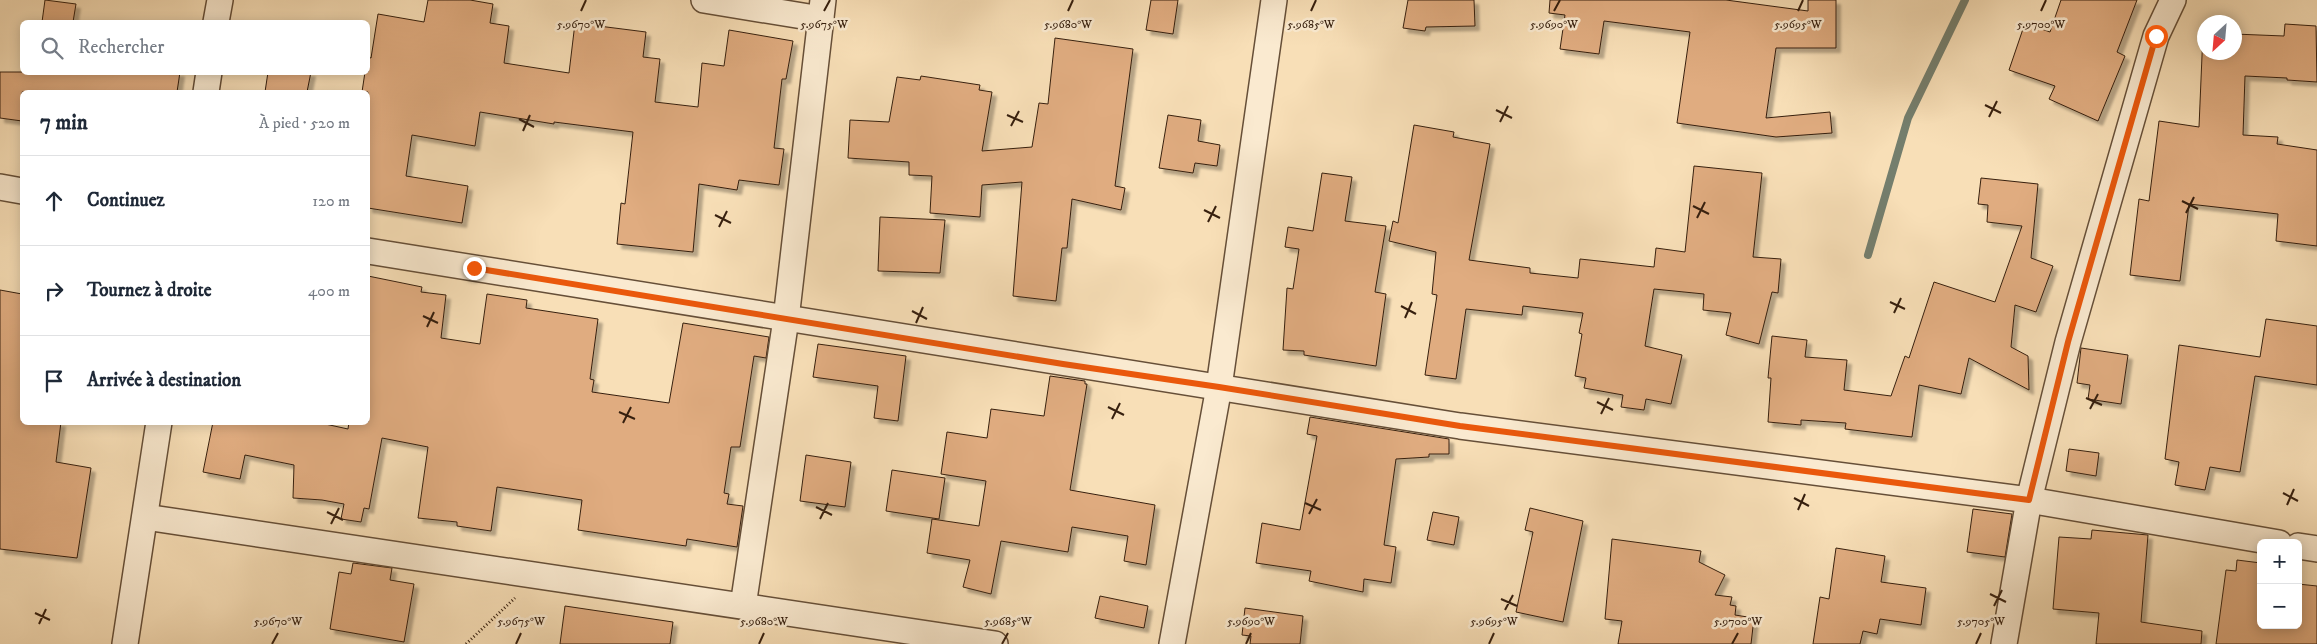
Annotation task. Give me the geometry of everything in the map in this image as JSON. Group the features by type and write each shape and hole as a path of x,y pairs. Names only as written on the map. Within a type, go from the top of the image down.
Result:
{"street":[{"path":"216,20 220,0"},
{"path":"704,0 822,9 786,319 743,606"},
{"path":"1172,644 1219,387 1274,0"},
{"path":"2004,644 2029,500 2068,342 2156,36 2173,0"},
{"path":"206,90 209,75"},
{"path":"0,187 20,191"},
{"path":"370,251 1063,364 1460,426 1606,447 2029,500 2257,539"},
{"path":"125,644 159,425"},
{"path":"144,517 995,644"},
{"path":"2302,547 2317,549"}],"path":[{"path":"466,644 540,576"}],"building":[{"path":"45,0 76,4 73,20 42,20"},
{"path":"428,0 470,0 493,4 490,23 509,26 504,63 569,73 575,23 646,32 643,57 660,59 655,102 698,107 702,63 724,66 729,30 793,41 786,79 782,79 774,148 784,149 779,185 739,180 737,190 699,184 693,252 617,244 621,203 625,204 633,132 554,122 554,124 480,112 475,146 412,135 406,176 468,186 462,223 370,208 370,90 362,90 365,75 370,75 370,58 378,14 424,22"},
{"path":"1151,0 1178,0 1173,34 1146,30"},
{"path":"1408,0 1474,0 1475,26 1426,27 1425,31 1403,28"},
{"path":"1550,0 1726,0 1808,11 1808,0 1836,0 1836,48 1776,48 1766,118 1830,112 1832,133 1776,137 1677,123 1690,32 1604,21 1599,54 1560,49 1565,15 1549,13"},
{"path":"2061,0 2137,0 2117,52 2125,56 2098,121 2049,99 2055,86 2009,70 2025,23 2050,32"},
{"path":"2285,24 2316,26 2317,82 2245,76 2243,135 2278,137 2277,144 2317,150 2317,246 2276,241 2278,214 2189,204 2180,281 2130,275 2139,199 2149,201 2159,121 2199,127 2202,60 2242,60 2242,34 2284,36"},
{"path":"1055,38 1133,49 1115,186 1125,188 1121,210 1072,199 1067,248 1062,248 1056,301 1013,296 1022,182 982,185 980,217 930,213 932,176 909,175 909,162 848,158 850,120 889,122 897,77 920,80 921,76 980,85 979,90 992,92 982,151 1032,147 1039,103 1048,104"},
{"path":"0,72 20,72 20,75 180,75 177,90 20,90 20,121 0,118"},
{"path":"268,75 310,75 307,90 265,90"},
{"path":"1168,115 1201,120 1198,141 1220,145 1217,166 1195,163 1193,173 1159,168"},
{"path":"1414,125 1454,132 1453,137 1490,144 1469,260 1530,268 1530,273 1578,278 1580,259 1654,267 1656,248 1685,252 1694,166 1762,173 1753,257 1781,259 1778,293 1772,292 1759,344 1726,335 1731,313 1703,310 1704,294 1654,289 1645,346 1682,355 1671,404 1646,399 1644,410 1621,407 1623,395 1584,388 1586,378 1575,376 1582,334 1579,333 1583,313 1523,306 1522,315 1466,309 1456,379 1425,375 1437,295 1432,294 1436,252 1389,241 1393,221 1398,223"},
{"path":"1322,173 1352,177 1345,221 1386,226 1375,292 1386,294 1376,366 1304,355 1304,351 1283,350 1287,288 1293,289 1299,249 1285,247 1288,227 1313,231"},
{"path":"1981,178 2038,184 2031,258 2053,266 2036,312 2015,305 2011,347 2028,356 2029,390 1969,358 1961,394 1919,385 1912,437 1845,429 1846,423 1801,420 1801,425 1768,422 1771,378 1768,378 1772,336 1807,340 1805,357 1847,360 1844,390 1891,396 1905,356 1909,358 1934,282 1995,302 2022,226 1987,222 1988,205 1978,204"},
{"path":"880,217 945,220 940,273 878,271"},
{"path":"370,276 422,287 421,292 446,295 441,338 480,344 487,294 527,300 526,308 598,319 590,379 594,380 592,392 669,403 683,323 769,337 766,358 754,356 740,447 731,447 724,493 729,494 727,504 743,506 737,547 687,539 686,546 578,530 582,500 497,487 491,531 457,526 457,522 418,518 428,447 382,438 369,509 364,508 361,522 341,519 344,504 293,498 294,465 245,455 240,479 203,472 212,425 330,425 348,429 349,425 370,425"},
{"path":"0,290 20,294 20,425 61,425 56,462 91,468 77,558 0,549"},
{"path":"2266,319 2317,326 2317,385 2255,376 2240,472 2210,467 2205,490 2175,485 2179,462 2165,459 2179,345 2260,357"},
{"path":"818,344 906,356 898,421 874,418 878,386 813,377"},
{"path":"2081,348 2128,355 2121,404 2088,399 2090,385 2077,383"},
{"path":"1050,376 1085,381 1085,384 1087,384 1070,490 1155,505 1146,565 1124,561 1128,536 1072,527 1068,552 1001,541 991,594 963,587 970,560 927,553 932,519 979,526 986,481 941,474 947,432 987,438 991,409 1044,416"},
{"path":"1310,417 1449,439 1449,454 1429,454 1429,457 1396,459 1384,545 1396,547 1391,583 1364,579 1363,592 1309,581 1311,571 1256,563 1262,523 1300,530 1317,436 1307,434"},
{"path":"2069,449 2099,453 2096,476 2066,471"},
{"path":"806,455 851,462 845,507 800,501"},
{"path":"892,470 945,478 939,519 886,511"},
{"path":"1530,508 1583,521 1563,622 1516,612 1533,532 1525,530"},
{"path":"1973,509 2012,514 2005,557 1967,552"},
{"path":"1433,512 1459,517 1454,545 1427,540"},
{"path":"2092,530 2148,535 2141,622 2202,631 2201,644 2096,644 2099,613 2053,609 2059,537 2091,539"},
{"path":"1612,539 1701,551 1699,562 1725,575 1715,595 1732,597 1730,605 1736,606 1735,615 1754,618 1751,644 1618,644 1622,621 1605,619"},
{"path":"1836,548 1885,556 1881,582 1926,588 1921,625 1880,619 1877,634 1863,631 1860,644 1813,644 1820,597 1829,599"},
{"path":"2237,560 2257,562 2257,629 2302,629 2302,584 2317,586 2317,644 2216,644 2226,570 2236,571"},
{"path":"353,563 392,568 390,580 414,584 404,642 330,629 339,572 351,574"},
{"path":"1100,596 1148,606 1144,628 1095,618"},
{"path":"565,606 673,622 670,644 560,644"},
{"path":"1245,608 1303,616 1300,644 1250,644 1251,636 1242,635"}],"waterway":[{"path":"1868,255 1908,118 1965,0"}],"route":[{"path":"474,268 1063,364 1460,426 1616,448 2029,500 2068,342 2156,36"}]}
